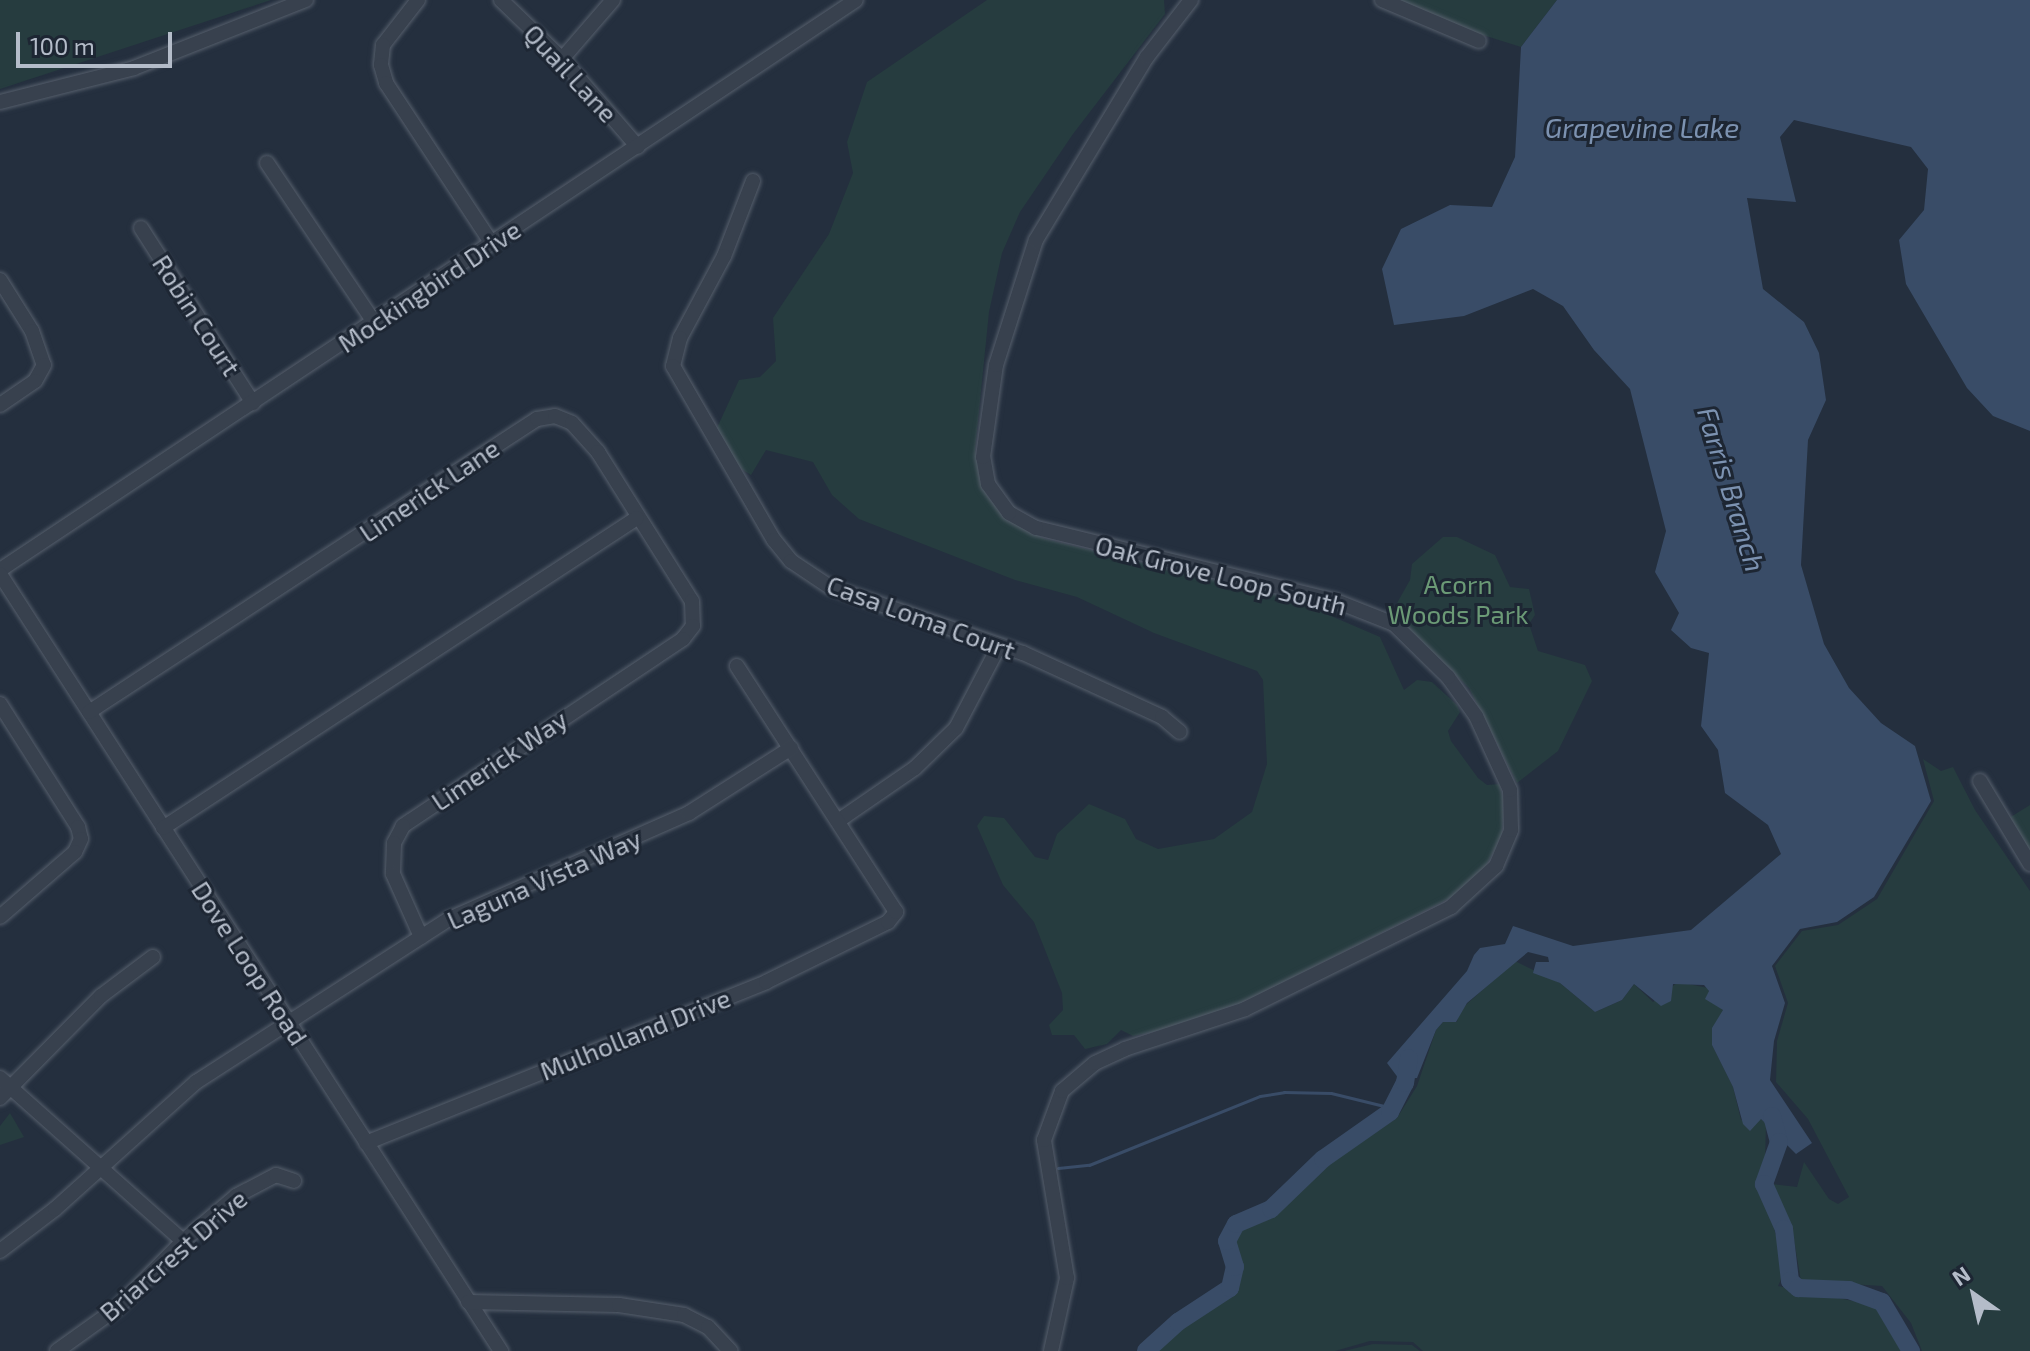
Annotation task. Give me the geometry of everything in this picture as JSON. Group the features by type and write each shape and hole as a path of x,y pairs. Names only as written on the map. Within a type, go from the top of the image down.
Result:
{"street":[{"path":"0,102 134,68 290,10 306,0"},
{"path":"418,0 383,45 383,74 492,244"},
{"name":"Quail Lane","path":"501,0 562,59 638,147"},
{"path":"562,59 613,0"},
{"name":"Mockingbird Drive","path":"0,572 856,0"},
{"path":"1382,0 1479,41"},
{"name":"Oak Grove Loop South","path":"1051,1351 1067,1278 1044,1140 1062,1091 1115,1053 1245,1009 1451,907 1496,866 1511,830 1510,790 1476,716 1448,677 1394,624 1336,601 1036,528 1009,513 988,484 983,457 996,365 1036,240 1182,3"},
{"path":"267,163 374,322"},
{"name":"Casa Loma Court","path":"753,181 724,256 680,338 674,357 678,381 741,490 791,561 853,597 999,646 1090,682 1180,732"},
{"name":"Robin Court","path":"141,228 253,403"},
{"path":"0,280 32,331 44,365 35,381 0,405"},
{"name":"Limerick Lane","path":"89,712 537,419 562,417 583,433 692,601 693,626"},
{"path":"163,828 637,518"},
{"name":"Dove Loop Road","path":"0,572 501,1351"},
{"name":"Limerick Way","path":"421,937 393,874 394,843 403,826 683,639 693,626"},
{"path":"737,666 838,821 915,768 956,728 999,646"},
{"path":"0,704 78,827 81,839 75,852 0,917"},
{"name":"Laguna Vista Way","path":"0,1251 196,1082 421,937 478,904 689,813 791,748"},
{"path":"1980,781 2030,864"},
{"name":"Mulholland Drive","path":"366,1143 766,982 888,922 896,912 838,821"},
{"path":"153,957 101,996 3,1088 183,1241"},
{"name":"Briarcrest Drive","path":"57,1351 117,1308 183,1241 262,1181 276,1175 294,1181"},
{"path":"468,1302 619,1305 684,1315 708,1327 730,1351"}],"green space":[{"path":"0,0 271,0 0,89"},
{"path":"987,0 1164,0 1165,14 1073,134 1020,212 1002,253 989,312 975,450 986,494 1007,520 1045,539 1289,598 1380,637 1404,690 1417,680 1432,682 1457,705 1460,712 1448,731 1451,741 1478,778 1487,785 1499,784 1504,801 1502,834 1493,853 1484,869 1452,897 1244,1002 1169,1029 1133,1036 1121,1030 1107,1044 1085,1049 1074,1035 1052,1035 1049,1025 1063,1010 1062,993 1034,922 1003,885 977,826 984,816 1004,818 1035,857 1048,860 1057,834 1089,804 1125,819 1136,839 1158,849 1214,839 1252,812 1267,764 1263,680 1257,671 1154,633 1077,597 1015,580 859,519 832,495 813,462 766,450 751,475 738,467 716,430 739,380 760,377 776,361 773,318 829,234 853,173 847,142 867,82"},
{"path":"1393,0 1557,0 1521,47 1429,18"},
{"name":"Acorn Woods Park","path":"1443,537 1457,537 1495,555 1510,587 1529,589 1535,615 1529,624 1538,651 1585,665 1592,681 1558,751 1517,783 1469,688 1392,612 1410,580 1412,564"},
{"path":"1923,759 1941,771 1953,767 1975,810 2030,891 2030,1351 1922,1351 1911,1323 1882,1286 1801,1281 1792,1228 1772,1184 1797,1187 1804,1162 1829,1199 1838,1204 1849,1197 1808,1119 1776,1082 1777,1041 1788,1003 1775,966 1802,931 1838,925 1877,899 1934,801"},
{"path":"2030,805 2030,856 2009,818"},
{"path":"1515,961 1560,983 1595,1012 1622,1000 1634,984 1653,1002 1678,982 1708,988 1711,1001 1723,1010 1712,1045 1733,1087 1741,1120 1761,1119 1766,1124 1765,1162 1756,1185 1771,1216 1785,1271 1778,1286 1868,1304 1885,1315 1907,1351 1423,1351 1413,1342 1370,1341 1335,1351 1156,1351 1184,1323 1226,1301 1240,1283 1235,1235 1239,1229 1281,1210 1331,1163 1397,1118 1417,1086 1436,1030 1443,1022 1457,1022 1459,1011"},
{"path":"10,1113 24,1137 0,1145 0,1126"},
{"path":"1373,1344 1412,1345 1420,1351 1344,1351"}],"water":[{"name":"Grapevine Lake","path":"1557,0 2030,0 2030,431 1993,416 1967,388 1906,284 1899,240 1924,210 1928,169 1911,147 1794,120 1780,137 1796,202 1747,198 1763,289 1804,322 1819,353 1826,400 1808,440 1801,565 1824,644 1849,688 1881,723 1915,746 1931,801 1874,897 1837,922 1800,929 1772,966 1785,1003 1774,1041 1770,1080 1812,1143 1796,1154 1761,1119 1750,1131 1743,1124 1733,1087 1712,1045 1712,1028 1723,1010 1705,999 1709,991 1704,985 1673,984 1671,1001 1661,1006 1634,984 1622,1000 1595,1012 1560,983 1533,973 1536,962 1549,962 1548,957 1528,952 1467,1003 1456,1022 1443,1022 1436,1030 1417,1078 1399,1079 1387,1063 1467,971 1480,948 1505,944 1513,926 1573,946 1691,930 1781,854 1768,825 1725,793 1718,750 1701,726 1709,653 1691,648 1671,630 1679,613 1655,572 1666,531 1630,389 1594,350 1563,306 1533,289 1464,316 1394,325 1382,269 1401,229 1450,205 1492,207 1515,157 1521,47"}],"waterway":[{"name":"Farris Branch","path":"1146,1351 1178,1322 1230,1288 1235,1267 1227,1241 1236,1224 1271,1209 1323,1159 1390,1112 1405,1083 1409,1058"},
{"path":"1058,1168 1089,1165 1260,1096 1284,1092 1331,1093 1392,1108"},
{"path":"1772,1116 1779,1142 1764,1184 1784,1229 1790,1281 1798,1288 1849,1290 1882,1302 1911,1351"}]}
